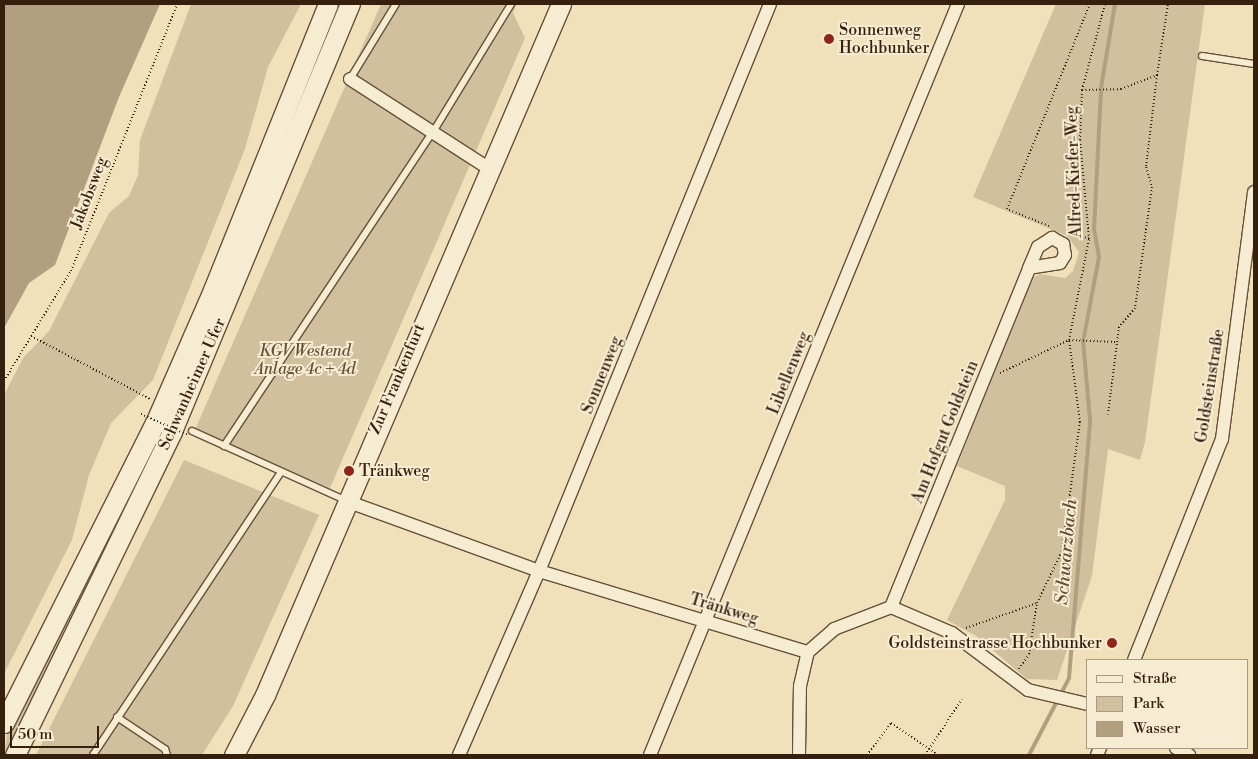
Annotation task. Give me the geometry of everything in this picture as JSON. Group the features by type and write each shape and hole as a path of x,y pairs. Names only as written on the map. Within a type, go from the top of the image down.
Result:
{"main road":[{"name":"Schwanheimer Ufer","path":"4,723 155,423 213,290 328,4"},
{"name":"Schwanheimer Ufer","path":"15,755 176,422 350,4"},
{"name":"Zur Frankenfurt","path":"234,755 265,695 488,168 561,4"}],"street":[{"name":"Sonnenweg","path":"459,755 539,572 770,4"},
{"name":"Libellenweg","path":"650,755 958,4"},
{"path":"350,78 488,168"},
{"name":"Goldsteinstraße","path":"1134,659 1222,439 1254,192"},
{"name":"Am Hofgut Goldstein","path":"891,607 1029,268"},
{"name":"Tränkweg","path":"346,501 539,572 808,652"},
{"path":"799,755 800,686 808,652 834,629 891,607 952,633 1010,681 1058,698 1086,704"},
{"path":"1178,749 1189,755"}],"lane":[{"path":"350,78 396,4"},
{"path":"224,446 433,132 511,4"},
{"path":"1202,56 1254,64"},
{"path":"190,433 224,446 346,501"},
{"path":"92,755 281,472"},
{"path":"117,717 165,749 167,755"}],"path":[{"name":"Jakobsweg","path":"4,380 71,272 177,4"},
{"path":"1039,222 1007,209 1090,4"},
{"name":"Alfred-Kiefer-Weg","path":"1010,681 1029,654 1037,603 1062,551 1080,422 1069,340 1089,239 1080,140 1082,90 1105,4"},
{"path":"1108,414 1119,327 1135,308 1152,187 1146,167 1168,4"},
{"path":"1082,90 1121,90 1157,75"},
{"path":"31,336 153,401 142,426"},
{"path":"982,385 1069,340 1117,342"},
{"path":"141,414 190,433"},
{"path":"952,633 1037,603"},
{"path":"925,755 962,699"},
{"path":"867,755 891,723 938,755"}],"green space":[{"path":"191,4 301,4 268,67 245,149 153,380 111,423 89,475 72,540 4,674 4,395 23,358 49,331 109,213 129,196 138,175 140,140"},
{"name":"KGV Westend Anlage 4c + 4d","path":"381,4 517,4 513,13 525,38 330,488 194,432"},
{"path":"1056,4 1205,4 1145,442 1140,460 1108,449 1092,576 1057,680 1027,679 976,636 947,620 1005,500 1005,486 957,466 1032,278 1040,274 1065,278 1073,271 1079,252 1067,236 973,197"},
{"path":"158,434 162,435 4,755 8,728"},
{"path":"184,460 319,515 233,706 202,755 36,755"}],"water":[{"path":"4,4 160,4 119,97 55,265 29,283 4,328"}],"waterway":[{"name":"Schwarzbach","path":"1101,88 1115,4"},
{"name":"Schwarzbach","path":"1084,337 1099,257 1094,229 1101,92"},
{"name":"Schwarzbach","path":"1029,755 1069,678 1090,420 1083,340"}],"place":[{"name":"Sonnenweg Hochbunker","path":"829,39"},
{"name":"Tränkweg","path":"349,471"},
{"name":"Goldsteinstrasse Hochbunker","path":"1112,643"}]}
